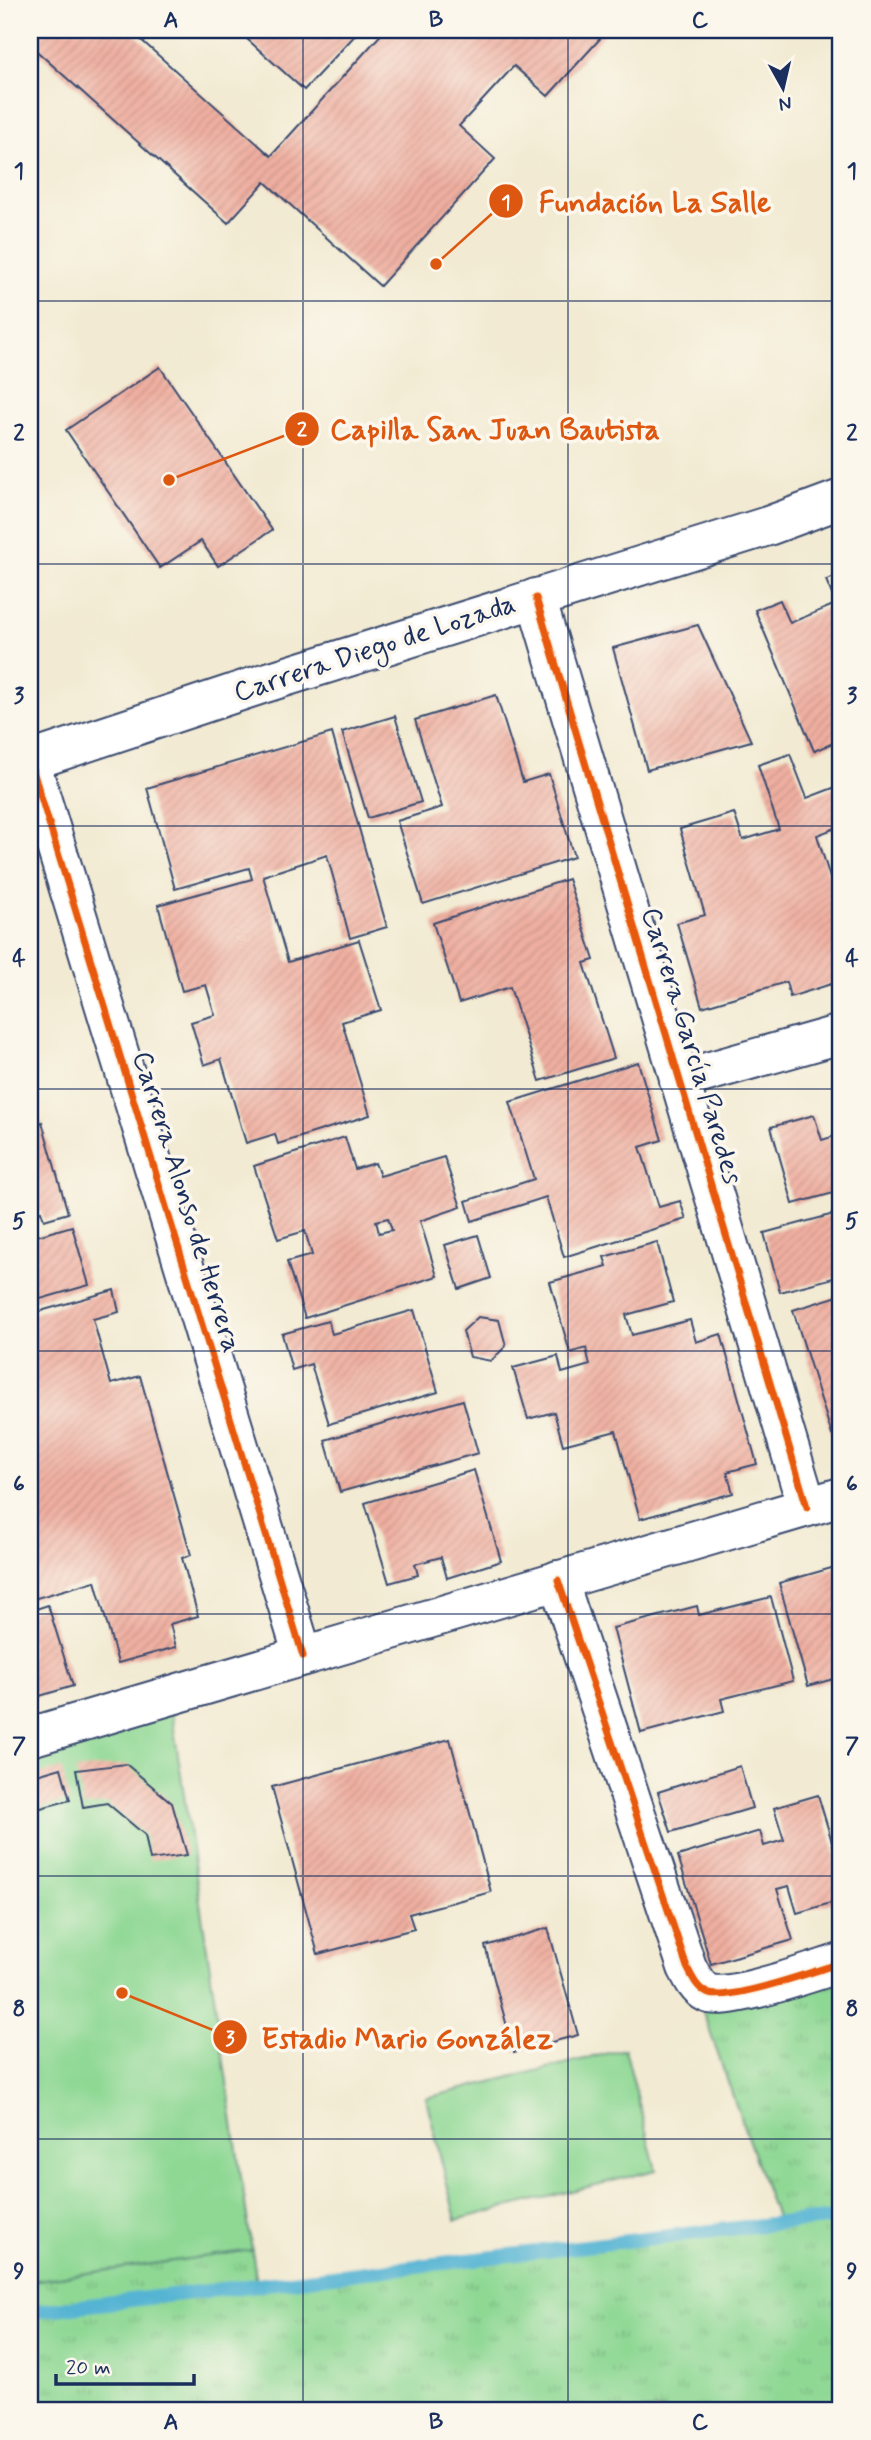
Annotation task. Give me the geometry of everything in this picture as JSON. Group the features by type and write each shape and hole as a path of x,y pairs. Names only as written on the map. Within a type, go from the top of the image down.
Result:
{"street":[{"name":"Carrera Diego de Lozada","path":"30,761 265,683 768,526 841,499"},
{"name":"Carrera García Paredes","path":"536,598 680,1080 824,1502"},
{"name":"Carrera Alonso de Herrera","path":"30,761 303,1656"},
{"path":"680,1080 841,1034"},
{"path":"30,1737 824,1502"},
{"path":"558,1580 687,1967 697,1985 709,1994 730,1995 841,1963"}],"green space":[{"path":"169,1695 252,2250 30,2281 30,1737"},
{"path":"841,1963 841,2410 30,2410 30,2281 252,2250 257,2284 778,2223 687,1967 697,1985"},
{"path":"625,2049 656,2170 456,2220 426,2098"}],"building":[{"path":"30,30 130,30 271,156 385,30 608,30 548,96 514,66 459,126 495,159 380,286 265,182 228,223 30,45"},
{"path":"237,30 360,30 304,90"},
{"path":"160,367 272,530 218,566 201,541 160,568 66,430"},
{"path":"841,575 841,740 814,751 755,610 780,600 790,623 836,604 826,580"},
{"path":"698,625 751,741 647,770 613,648"},
{"path":"496,695 523,782 549,774 574,857 423,904 397,821 442,807 415,720"},
{"path":"395,716 421,802 368,818 342,732"},
{"path":"332,733 387,927 350,938 327,855 263,876 288,962 359,940 381,1010 342,1022 370,1115 278,1144 275,1134 246,1143 221,1059 204,1065 191,1022 215,1015 206,985 182,991 158,905 252,879 249,868 175,889 147,788"},
{"path":"790,754 807,798 841,785 841,826 817,835 841,914 841,981 790,997 786,982 702,1007 677,923 705,915 680,829 734,813 743,840 779,829 758,765"},
{"path":"568,879 594,960 584,963 614,1058 540,1081 510,987 459,1003 433,923"},
{"path":"638,1062 662,1140 640,1147 659,1207 680,1201 686,1219 564,1257 546,1197 472,1221 466,1201 534,1179 510,1102"},
{"path":"814,1115 822,1140 841,1134 841,1191 793,1204 771,1127"},
{"path":"42,1122 68,1213 44,1220 41,1211 30,1214 30,1125"},
{"path":"345,1137 355,1169 375,1163 380,1176 444,1157 461,1207 420,1221 437,1276 305,1318 287,1262 312,1255 305,1231 278,1239 254,1166","holes":["388,1218 392,1230 379,1233 376,1221"]},
{"path":"841,1212 841,1276 780,1292 764,1233"},
{"path":"72,1226 89,1285 30,1302 30,1238"},
{"path":"478,1235 491,1278 459,1289 445,1245"},
{"path":"657,1242 673,1302 626,1315 632,1335 690,1320 696,1342 721,1334 757,1464 727,1472 733,1493 640,1519 616,1431 563,1445 554,1412 528,1419 513,1368 558,1356 562,1373 590,1365 586,1348 570,1353 550,1282 607,1266 604,1257"},
{"path":"114,1290 119,1312 93,1319 111,1384 140,1376 191,1555 182,1558 198,1616 170,1624 176,1647 118,1663 95,1581 30,1600 30,1314"},
{"path":"841,1295 841,1433 832,1435 793,1310"},
{"path":"414,1310 438,1392 329,1424 311,1364 292,1370 282,1334 328,1321 332,1334"},
{"path":"478,1317 499,1320 506,1346 491,1361 470,1357 463,1331"},
{"path":"463,1400 478,1453 340,1492 325,1440"},
{"path":"474,1470 501,1561 447,1578 441,1557 415,1564 418,1575 389,1583 365,1503"},
{"path":"835,1567 841,1590 841,1677 808,1686 779,1583"},
{"path":"771,1597 793,1681 721,1699 724,1711 641,1733 613,1628 697,1606 699,1615"},
{"path":"48,1605 73,1686 30,1699 30,1611"},
{"path":"450,1739 491,1892 409,1914 414,1929 318,1954 272,1787"},
{"path":"126,1764 172,1803 187,1855 150,1860 145,1835 107,1803 83,1807 76,1770"},
{"path":"740,1766 752,1808 671,1832 658,1792"},
{"path":"61,1768 70,1800 30,1811 30,1777"},
{"path":"818,1795 841,1872 841,1900 797,1913 789,1886 777,1889 793,1940 711,1964 678,1856 760,1831 764,1846 784,1840 774,1808"},
{"path":"548,1928 578,2035 514,2052 485,1946"}],"waterway":[{"path":"30,2312 779,2223 841,2218"}],"cycle path":[{"path":"536,598 807,1507"},
{"path":"30,761 303,1656"},
{"path":"558,1580 687,1967 695,1982 707,1993 733,1994 841,1963"}],"place":[{"name":"Fundación La Salle","path":"436,264"},
{"name":"Capilla San Juan Bautista","path":"169,480"},
{"name":"Estadio Mario González","path":"122,1993"}]}
